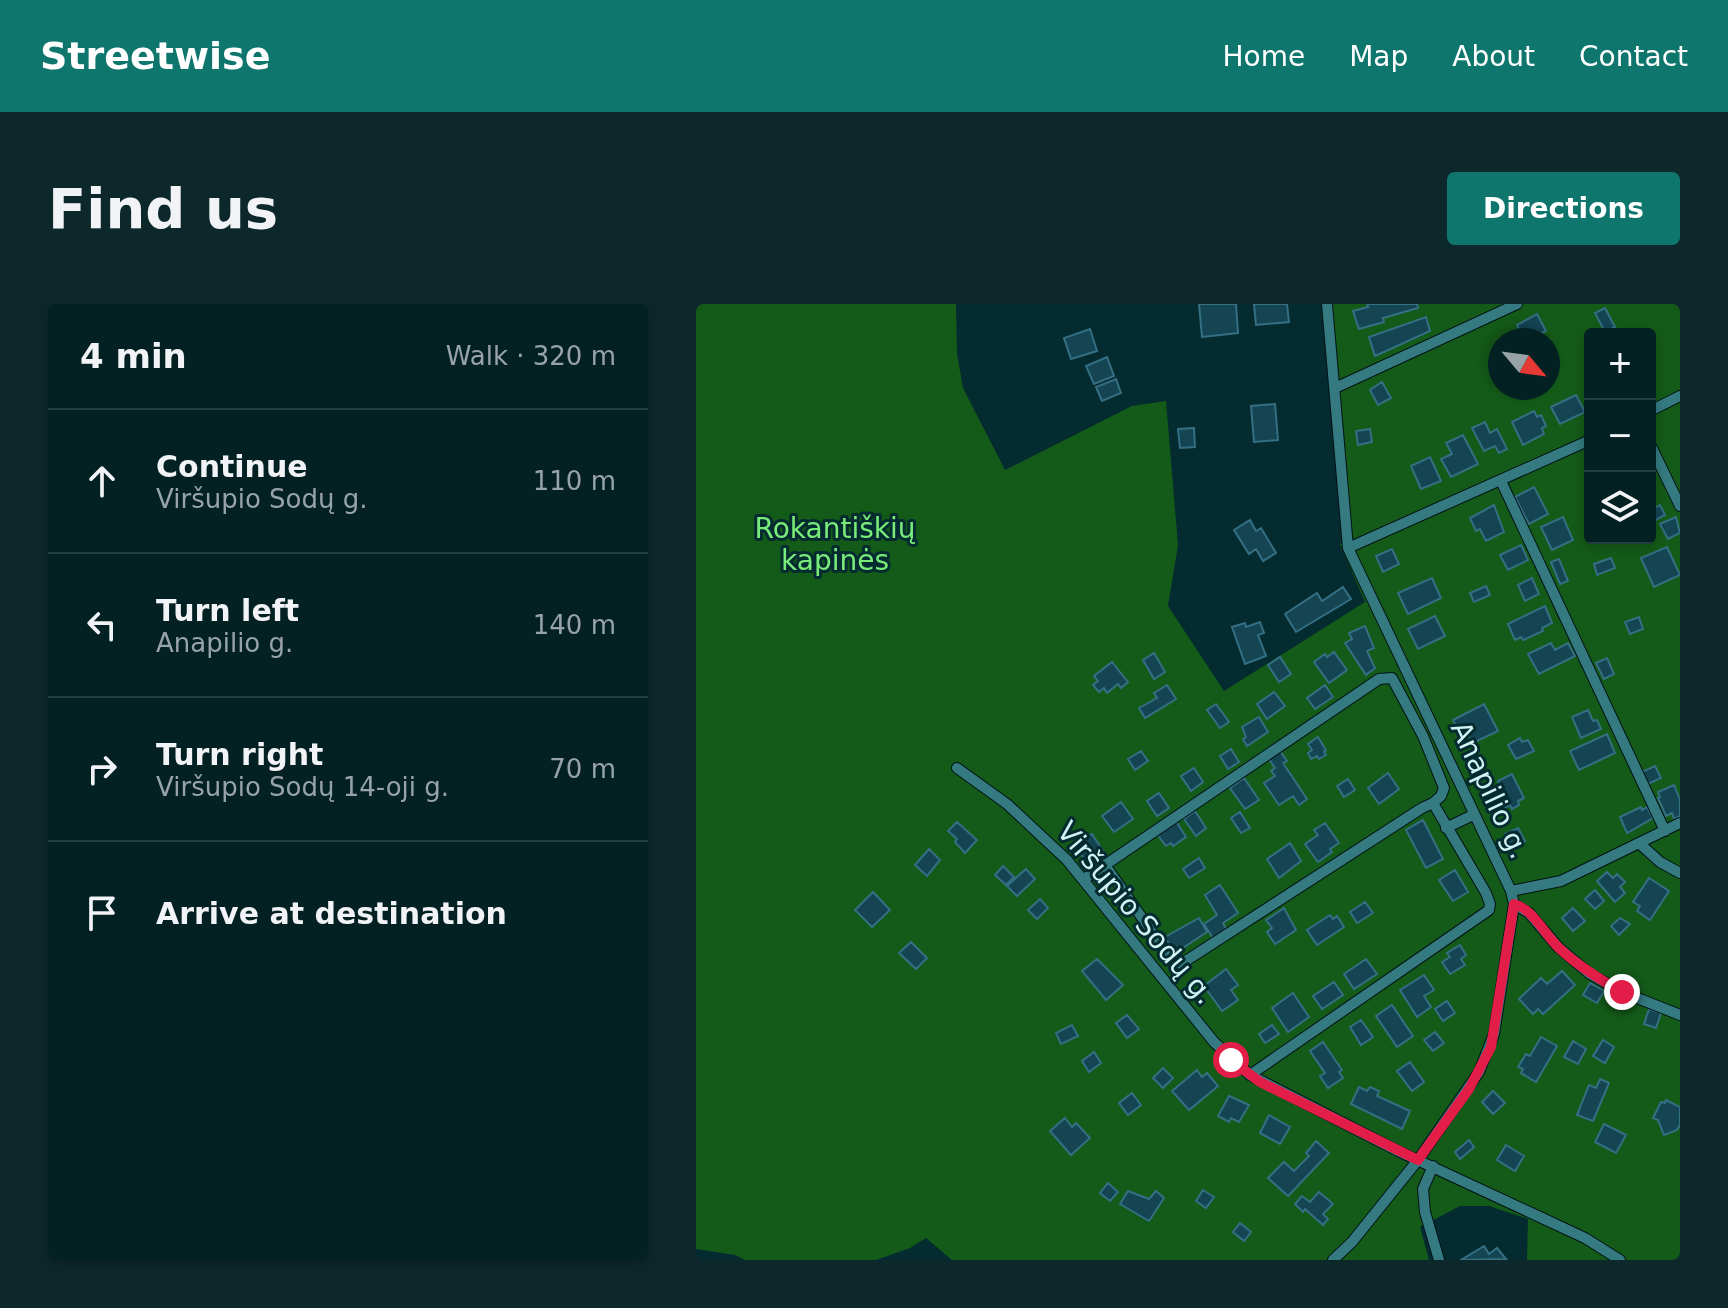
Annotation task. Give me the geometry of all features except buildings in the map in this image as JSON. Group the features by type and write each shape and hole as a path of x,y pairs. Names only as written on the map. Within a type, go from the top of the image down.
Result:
{"street":[{"name":"Anapilio g.","path":"1327,304 1348,548 1411,675 1473,815 1511,891 1514,904 1491,1047 1469,1089 1418,1160 1352,1242 1333,1260"},
{"path":"1335,388 1517,304"},
{"path":"1656,408 1680,396"},
{"path":"1348,548 1584,443"},
{"path":"1656,456 1680,506"},
{"path":"1501,481 1665,831"},
{"path":"1084,879 1379,679 1392,678 1423,736 1444,788 1433,803 1181,964 1173,962 1105,865"},
{"name":"Viršupio Sodų g.","path":"957,768 1007,804 1084,879 1214,1042 1250,1075 1418,1160 1585,1238 1620,1260"},
{"path":"1250,1075 1489,910 1486,893 1433,803"},
{"path":"1446,828 1473,815"},
{"path":"1511,891 1550,885 1680,823"},
{"path":"1639,843 1660,862 1680,873"},
{"path":"1514,904 1529,913 1558,947 1590,974 1622,992 1680,1015"},
{"path":"1433,1166 1423,1189 1425,1212 1439,1260"}],"green space":[{"name":"Rokantiškių kapinės","path":"696,304 956,304 957,354 963,388 1005,470 1132,406 1166,401 1178,545 1168,606 1224,691 1365,602 1340,544 1352,538 1331,304 1680,304 1680,1260 1527,1260 1528,1219 1489,1206 1460,1206 1420,1227 1429,1260 952,1260 926,1238 910,1248 876,1260 745,1260 735,1255 696,1249"}],"route":[{"path":"1231,1060 1260,1082 1418,1160 1469,1089 1491,1047 1514,904 1529,913 1558,947 1590,974 1622,992"}]}
